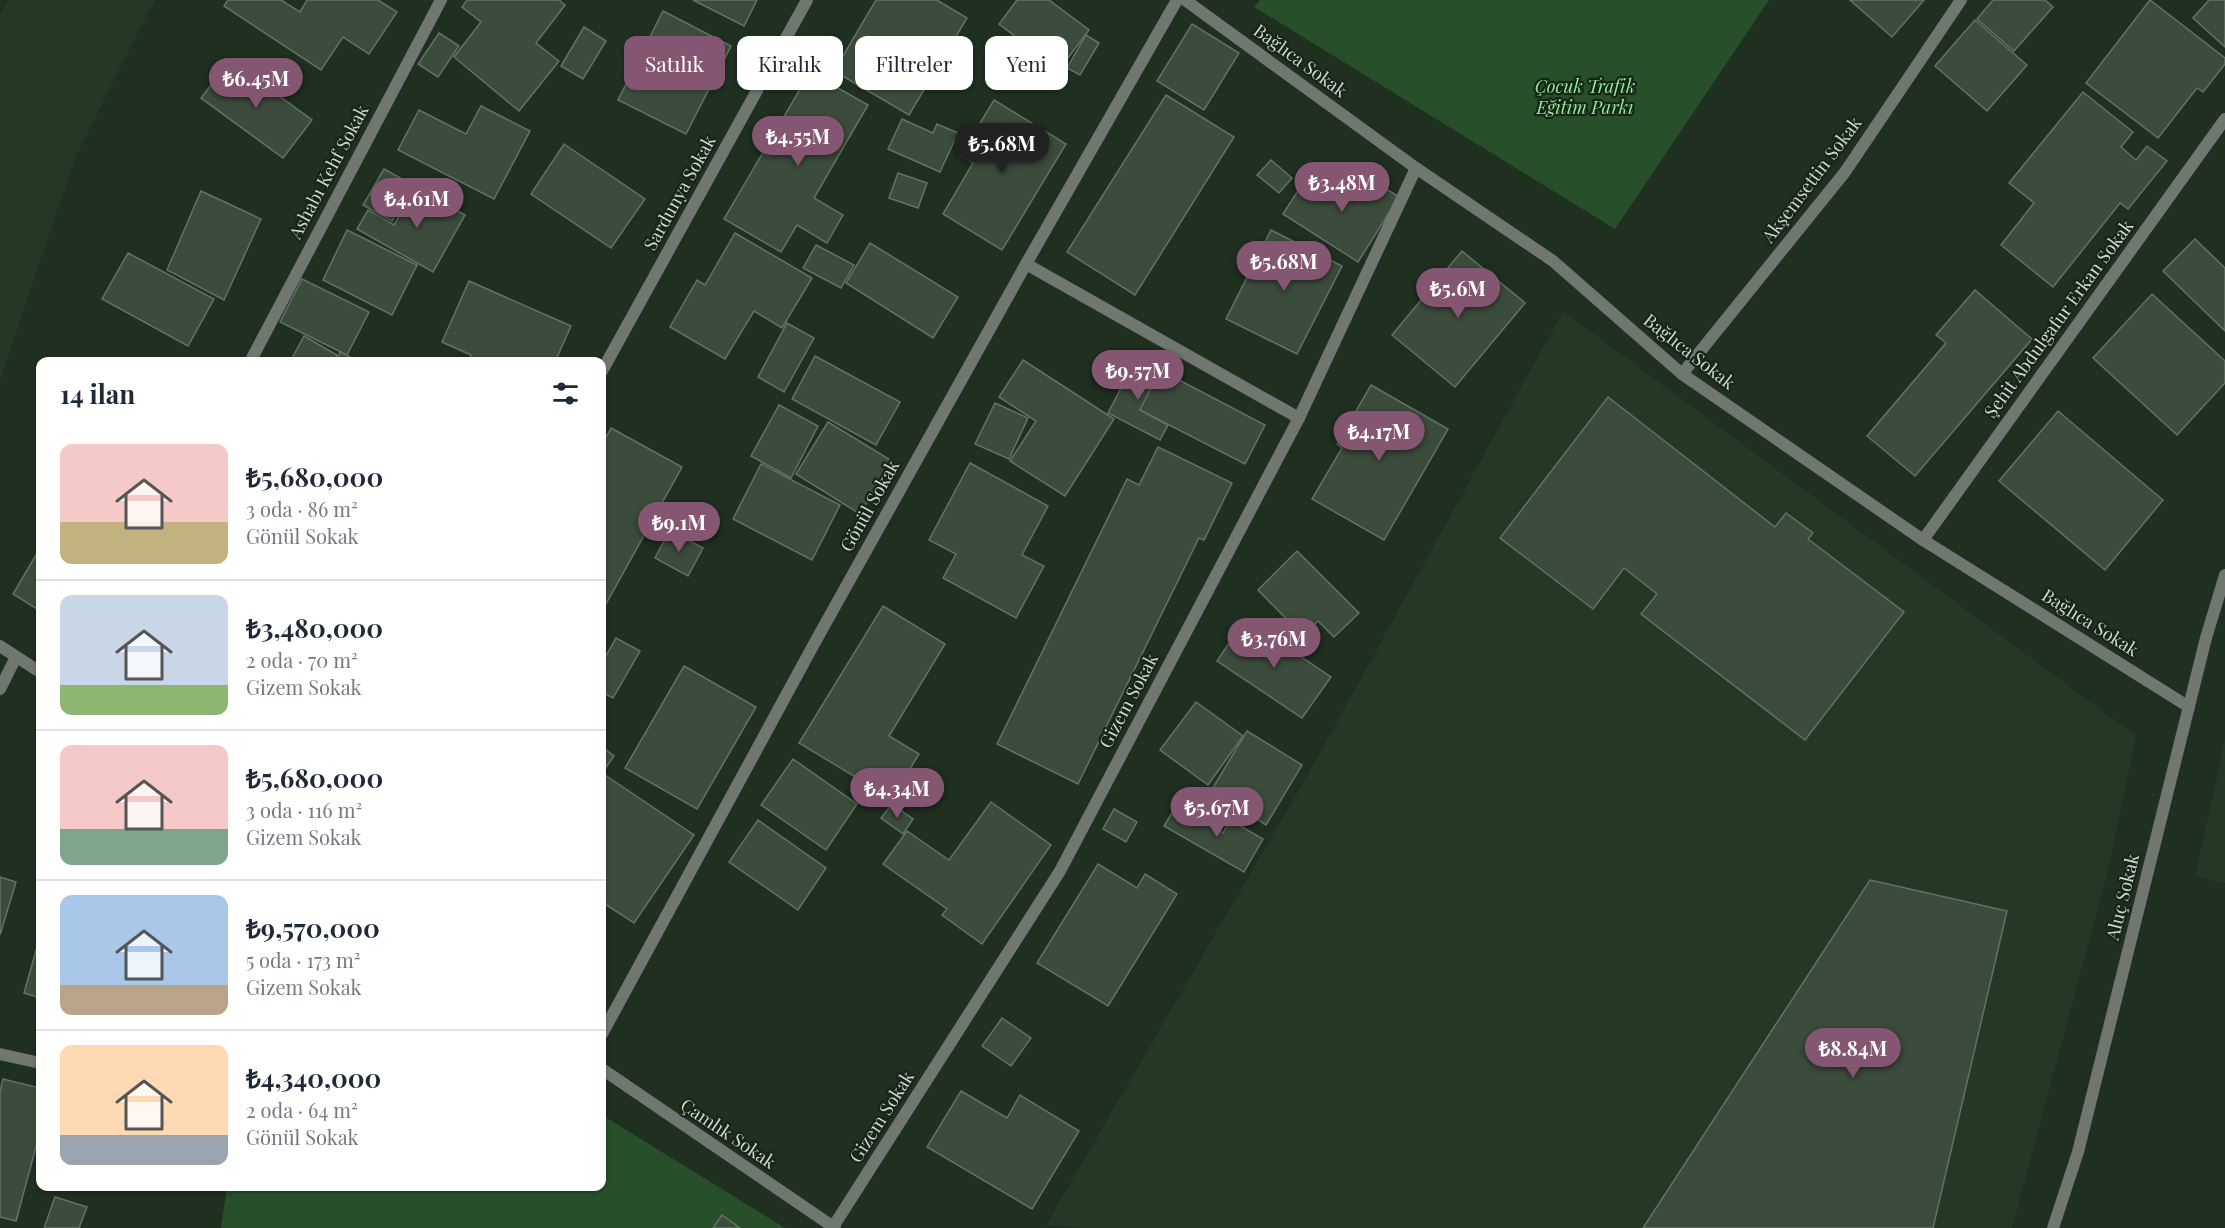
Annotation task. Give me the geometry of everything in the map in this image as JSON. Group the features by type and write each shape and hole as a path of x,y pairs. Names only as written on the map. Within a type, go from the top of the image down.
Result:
{"street":[{"name":"Ashabı Kehf Sokak","path":"253,357 441,0"},
{"name":"Sardunya Sokak","path":"606,365 807,0"},
{"name":"Gönül Sokak","path":"606,1027 808,654 1177,0"},
{"name":"Bağlıca Sokak","path":"1185,0 1416,168 1553,261 1682,374 1923,540 2189,706"},
{"name":"Akşemsettin Sokak","path":"1682,374 1845,172 1961,0"},
{"name":"Şehit Abdulgafur Erkan Sokak","path":"1923,540 2225,118"},
{"name":"Gizem Sokak","path":"834,1228 1059,871 1299,418 1416,168"},
{"path":"1026,264 1299,418"},
{"name":"Aluç Sokak","path":"2053,1228 2078,1152 2189,706 2225,575"},
{"path":"0,646 36,670"},
{"path":"0,689 16,657"},
{"path":"0,1054 36,1062"},
{"name":"Çamlık Sokak","path":"606,1072 834,1228"}],"shaded area":[{"path":"8,0 155,0 76,155 0,381 0,14"},
{"path":"1563,311 2136,736 2108,871 2012,1228 1084,1228 1046,1225 1315,762"},
{"path":"2225,739 2225,883 2195,877"}],"green space":[{"name":"Çocuk Trafik Eğitim Parkı","path":"1260,0 1769,0 1615,229 1254,7"},
{"path":"606,1117 785,1228 221,1228 226,1191 606,1191"}],"building":[{"path":"228,0 281,0 300,12 307,0 378,0 397,12 369,54 343,37 321,70 224,6"},
{"path":"467,0 559,0 565,5 536,43 559,61 519,111 454,57 481,22 462,7"},
{"path":"693,0 757,0 744,26"},
{"path":"876,0 937,0 967,18 956,36 855,36 855,83 843,76 843,56"},
{"path":"1017,0 1049,0 1089,30 1068,58 1068,36 1015,36 999,24"},
{"path":"1850,0 1924,0 1892,37"},
{"path":"1993,0 2045,0 2053,7 2014,51 1977,19"},
{"path":"2150,0 2225,58 2225,64 2203,92 2197,88 2158,138 2086,83"},
{"path":"2209,0 2225,0 2225,47 2193,18"},
{"path":"663,11 712,36 650,36"},
{"path":"1975,20 2027,65 1987,111 1935,66"},
{"path":"1192,24 1239,53 1204,110 1157,81"},
{"path":"584,27 606,41 583,79 561,66"},
{"path":"439,33 459,46 438,77 418,64"},
{"path":"1086,35 1099,43 1080,75 1068,69"},
{"path":"725,43 731,46 725,58"},
{"path":"230,60 312,120 283,158 201,98"},
{"path":"624,88 624,90 708,90 686,134 618,100"},
{"path":"799,90 842,90 868,105 814,198 843,215 827,243 797,225 781,252 724,219"},
{"path":"866,90 924,90 909,115"},
{"path":"2083,92 2133,132 2121,147 2136,160 2147,146 2167,161 2128,209 2120,203 2053,287 2001,245 2034,203 2009,183"},
{"path":"1166,95 1234,137 1135,295 1067,252"},
{"path":"994,100 1066,144 1002,250 943,214 973,163 960,156"},
{"path":"481,106 530,131 494,199 398,150 419,110 466,134"},
{"path":"902,119 933,133 937,124 958,133 940,172 888,149"},
{"path":"564,144 645,199 611,248 531,194"},
{"path":"1271,160 1292,178 1279,193 1257,175"},
{"path":"384,169 413,185 392,221 363,205"},
{"path":"1310,172 1349,197 1363,174 1399,197 1358,262 1283,214"},
{"path":"898,173 927,183 918,208 889,198"},
{"path":"415,186 465,215 433,272 357,229 368,210 394,225"},
{"path":"201,191 261,219 224,300 167,270"},
{"path":"347,230 417,265 392,315 323,280"},
{"path":"1271,230 1342,266 1297,354 1226,319"},
{"path":"735,233 812,278 782,328 754,311 725,359 670,327 697,280 705,285"},
{"path":"2195,239 2225,268 2225,331 2163,271"},
{"path":"870,243 958,297 933,338 846,283"},
{"path":"816,245 854,265 841,288 803,268"},
{"path":"1462,251 1525,303 1455,387 1392,335"},
{"path":"128,253 214,299 188,346 102,299"},
{"path":"302,279 369,312 347,355 280,322"},
{"path":"469,281 571,326 557,357 470,357 471,355 442,342"},
{"path":"1975,290 2032,339 1915,476 1867,436 1946,343 1936,335"},
{"path":"2152,294 2225,361 2225,383 2177,435 2093,358"},
{"path":"787,323 814,338 784,392 758,377"},
{"path":"304,336 337,355 336,357 293,357"},
{"path":"340,352 350,357 338,357"},
{"path":"815,356 900,402 876,445 792,399"},
{"path":"1023,360 1114,419 1065,496 1010,461 1036,421 999,397"},
{"path":"1136,360 1159,373 1140,410 1168,425 1160,440 1108,413"},
{"path":"1160,370 1265,425 1245,464 1140,410"},
{"path":"1371,385 1448,429 1384,540 1312,499 1342,448 1337,444"},
{"path":"1608,397 1775,527 1786,513 1813,533 1808,539 1904,612 1805,740 1641,614 1657,594 1624,568 1593,609 1500,538"},
{"path":"995,403 1028,418 1009,459 975,444"},
{"path":"779,405 818,426 791,478 751,456"},
{"path":"2058,411 2163,500 2105,570 1999,481"},
{"path":"828,422 892,461 860,514 796,474"},
{"path":"611,428 682,467 606,604 606,437"},
{"path":"1158,447 1232,483 1204,540 1199,538 1078,784 997,744 1127,479 1139,485"},
{"path":"970,463 1048,506 1022,555 1044,566 1016,618 943,578 956,554 929,540"},
{"path":"761,464 840,505 812,560 733,519"},
{"path":"670,530 703,548 688,576 655,558"},
{"path":"1297,551 1359,613 1334,637 1318,621 1303,636 1258,590"},
{"path":"36,555 36,608 13,594"},
{"path":"883,606 945,644 889,736 919,754 892,799 799,743"},
{"path":"1245,619 1331,677 1302,718 1217,661"},
{"path":"616,638 640,651 613,698 606,694 606,656"},
{"path":"684,666 756,707 697,809 625,768"},
{"path":"1196,702 1243,736 1208,785 1160,750"},
{"path":"1247,731 1302,765 1266,825 1211,791"},
{"path":"606,750 614,756 606,767"},
{"path":"793,759 857,804 826,850 761,805"},
{"path":"606,776 694,835 634,923 606,905"},
{"path":"991,802 1051,845 982,944 942,915 947,909 883,864 907,831 949,860"},
{"path":"892,804 913,819 903,834 881,818"},
{"path":"1176,806 1223,833 1230,820 1263,839 1244,872 1164,826"},
{"path":"1114,809 1137,822 1126,842 1103,829"},
{"path":"758,820 826,868 798,910 729,862"},
{"path":"1098,864 1137,888 1145,874 1177,894 1108,1006 1037,963"},
{"path":"0,877 16,882 0,935"},
{"path":"1870,880 2007,911 1933,1228 1643,1228"},
{"path":"36,950 36,997 24,993"},
{"path":"1002,1018 1031,1038 1011,1066 982,1046"},
{"path":"3,1079 36,1087 36,1147 16,1221 0,1217 0,1091"},
{"path":"961,1091 1007,1118 1020,1095 1079,1131 1032,1209 927,1147"},
{"path":"55,1197 87,1207 79,1228 44,1228"},
{"path":"722,1215 740,1228 713,1228"}]}
